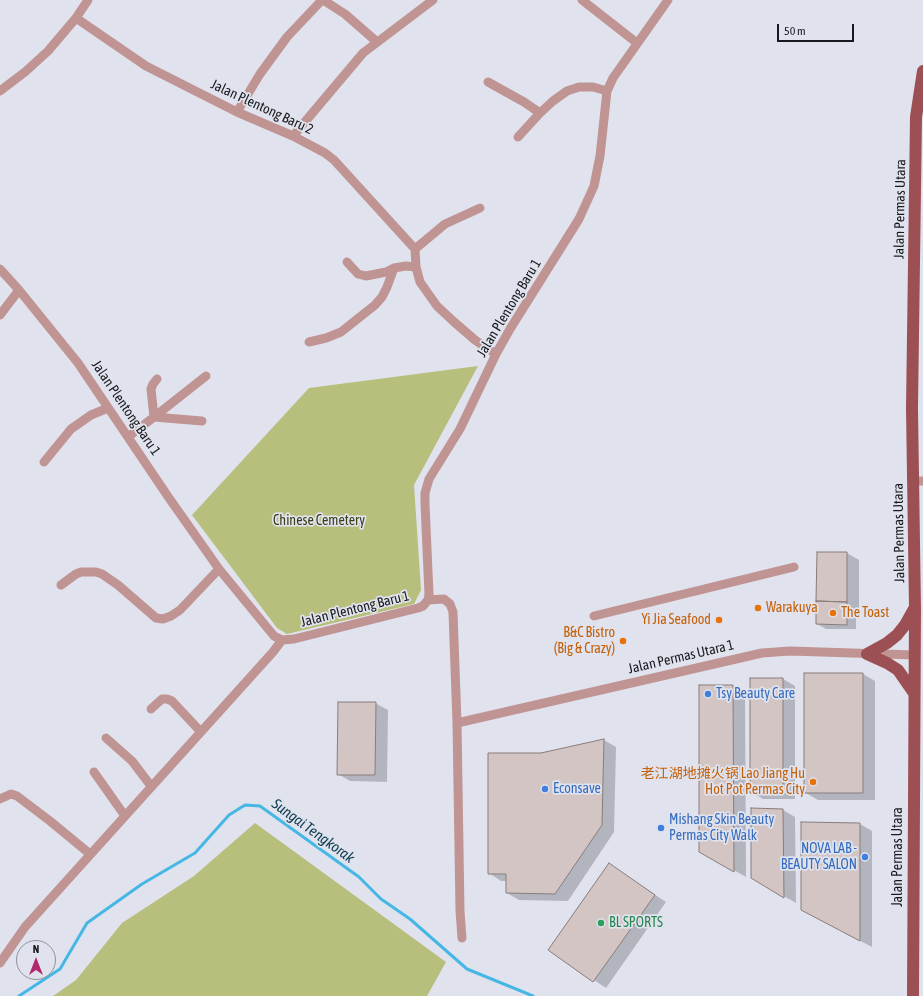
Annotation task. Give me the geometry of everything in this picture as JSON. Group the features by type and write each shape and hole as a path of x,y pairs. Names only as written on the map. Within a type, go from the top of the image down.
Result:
{"main road":[{"name":"Jalan Permas Utara","path":"913,996 914,655 918,481 912,408 916,117 923,70"},
{"path":"867,654 887,643 897,635 915,609"},
{"path":"867,654 887,662 898,670 914,693"}],"street":[{"path":"0,91 48,51 76,18 88,0"},
{"path":"237,112 260,74 283,43 322,0 344,14 377,42"},
{"path":"293,136 363,53 432,0"},
{"path":"582,0 637,43"},
{"name":"Jalan Plentong Baru 1","path":"0,269 19,290 78,363 219,569 274,636 282,640 294,639 408,612 423,606 428,600 429,594 425,504 427,486 434,470 467,417 496,354 510,329 579,219 594,186 600,156 607,91 613,78 668,0"},
{"name":"Jalan Plentong Baru 2","path":"76,18 146,66 237,112 293,136 325,153 334,160 415,249"},
{"path":"488,82 524,102 540,113"},
{"path":"518,137 540,113 568,91 579,87 594,87 607,91"},
{"path":"480,208 445,224 415,249 416,267 420,282 437,306 475,340 496,354"},
{"path":"347,262 358,274 366,276 386,272 394,268 406,266 416,267"},
{"path":"309,342 326,338 341,332 375,305 384,292 394,268"},
{"path":"0,315 19,290"},
{"path":"128,437 206,376"},
{"path":"154,417 151,389 153,384 158,379"},
{"path":"44,462 71,429 91,415 108,408"},
{"path":"154,417 202,421"},
{"path":"594,616 794,567"},
{"path":"61,585 76,574 82,572 96,572 102,574 118,585 156,618 163,619 172,616 180,610 219,569"},
{"path":"428,600 444,599 450,604 453,612 458,724 460,911 462,938"},
{"path":"0,963 25,927 273,652 282,640"},
{"name":"Jalan Permas Utara 1","path":"458,724 762,653 790,651 914,655"},
{"path":"151,709 162,699 172,701 201,732"},
{"path":"106,738 132,761 152,786"},
{"path":"94,772 125,816"},
{"path":"0,799 11,794 17,796 90,854"}],"green space":[{"name":"Chinese Cemetery","path":"478,366 414,485 421,590 414,604 287,634 277,628 192,515 309,388"},
{"path":"255,823 446,962 427,996 53,996 76,980 122,923 194,876"}],"building":[{"path":"817,552 847,552 847,602 816,601"},
{"path":"816,601 847,602 847,625 816,624"},
{"path":"804,673 863,673 863,793 804,793"},
{"path":"750,678 783,678 783,793 750,793"},
{"path":"699,685 733,685 734,872 699,852"},
{"path":"338,702 376,702 375,775 337,775"},
{"name":"Econsave","path":"604,739 602,825 555,894 506,893 506,874 488,874 488,753 541,753"},
{"path":"751,808 783,809 784,898 751,878"},
{"path":"801,822 860,823 860,941 801,910"},
{"name":"BL SPORTS","path":"609,863 655,895 593,982 548,950"}],"waterway":[{"name":"Sungai Tengkorak","path":"19,996 60,969 87,923 142,884 195,853 229,815 245,805 260,806 359,877 381,899 410,919 467,969 533,996"}],"place":[{"name":"Warakuya","path":"758,608"},
{"name":"The Toast","path":"833,613"},
{"name":"Yi Jia Seafood","path":"719,620"},
{"name":"B&C Bistro (Big & Crazy)","path":"623,641"},
{"name":"Tsy Beauty Care","path":"708,694"},
{"name":"老江湖地摊火锅 Lao Jiang Hu Hot Pot Permas City","path":"813,782"},
{"name":"Econsave","path":"545,789"},
{"name":"Mishang Skin Beauty Permas City Walk","path":"661,828"},
{"name":"NOVA LAB - BEAUTY SALON","path":"865,857"},
{"name":"BL SPORTS","path":"601,923"}]}
